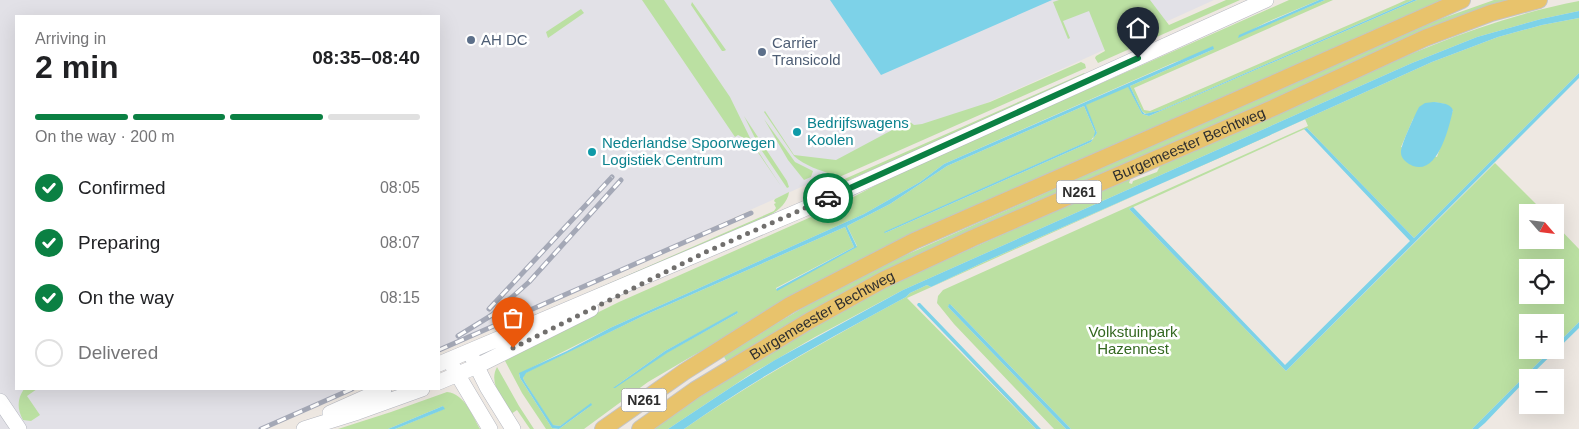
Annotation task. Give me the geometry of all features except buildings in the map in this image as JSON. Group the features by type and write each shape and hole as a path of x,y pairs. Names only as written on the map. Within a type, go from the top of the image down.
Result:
{"main road":[{"name":"Burgemeester Bechtweg","path":"603,429 684,372 790,305 914,241 1462,0"},
{"name":"Burgemeester Bechtweg","path":"640,429 695,390 808,321 883,280 973,238 1274,108 1425,38 1491,13 1540,0"}],"street":[{"path":"490,429 456,375 444,362 811,206 1266,0"},
{"path":"440,382 477,366 706,252"},
{"path":"469,350 513,429"},
{"path":"297,429 382,390"},
{"path":"304,429 419,390"},
{"path":"0,401 19,429"}],"shaded area":[{"path":"0,0 1214,0 440,351 440,15 15,15 15,390 353,390 266,429 0,429"}],"green space":[{"path":"642,0 664,0 730,97 752,142 781,186 750,141 738,135 735,137"},
{"path":"1059,0 1150,0 1169,25 1226,0 1240,0 1098,63 1095,58 1096,56 1105,51 1089,11 1063,21 1070,38 1068,39 1053,2"},
{"path":"1289,0 1319,0 1265,23 1238,37 1325,0 1333,0 1134,88 1144,110 1150,111 1406,0 1413,0 1161,110 1146,114 1142,111 1130,86 1214,49 1173,63 944,164 920,182 864,214 610,328 519,374 552,428 559,429 546,429 522,393 504,359 619,302 838,205 899,173"},
{"path":"1417,0 1455,0 1424,12 732,335 648,382 584,429 559,429 592,405 560,426 552,425 525,382 523,378 525,373 645,315 845,227 854,247 776,288 776,290 853,249 857,246 847,226 890,204 947,166 1084,106 1095,132 1091,140 885,233 1091,142 1097,133 1085,105 1128,86 1142,114 1149,116","holes":["738,313 666,353 613,388 665,351"]},
{"path":"1494,0 1527,0 1428,32 727,362 723,355 818,299 899,258 1429,23"},
{"path":"1579,1 1579,11 1541,19 1477,37 1412,63 903,290 751,374 668,429 652,429 746,365 879,291 914,274 1127,179 1132,184 1133,181 1157,172 1161,164 1398,59 1487,25"},
{"path":"692,2 726,50 722,51 691,5"},
{"path":"581,9 584,13 548,38 546,32"},
{"name":"Volkstuinpark Hazennest","path":"1579,18 1579,73 1414,238 1307,128 1129,209 1286,371 1495,163 1536,204 1519,204 1519,249 1564,249 1564,233 1579,249 1579,322 1564,337 1564,314 1519,314 1519,359 1542,359 1532,369 1519,369 1519,382 1472,429 1071,429 949,305 948,307 1066,429 1054,429 954,324 937,303 938,296 943,290 1308,126 1305,119 1432,62 1498,37 1542,25","holes":["1434,102 1445,104 1453,110 1437,157 1401,147 1413,119"]},
{"path":"1081,62 1085,64 1086,68 837,178 836,174 833,175 813,167 794,156 764,112 794,155 836,160 909,121 914,125 922,124 990,102"},
{"path":"1084,73 1086,76 833,187 821,189 808,184 822,177 831,185"},
{"path":"744,116 787,181 789,187 787,188 760,148"},
{"path":"764,119 795,162 813,171 811,177 804,180 788,160"},
{"path":"1162,183 907,298 1036,429 684,429 765,377 910,293 927,285 931,287"},
{"path":"789,192 787,199 777,211 770,215 497,335 494,334 774,211 776,208 774,204 776,203 775,199"},
{"path":"497,367 534,429 530,429 517,410 511,414 495,385 494,379"},
{"path":"24,390 36,390 27,396 40,415 31,421 23,420 20,412 19,400"},
{"path":"447,392 459,397 463,401 480,429 395,429 444,409 443,406 388,429 338,429 391,412"}],"water":[{"path":"830,0 1052,0 881,75"},
{"path":"1319,0 1325,0 1238,38 1239,35"},
{"path":"1413,0 1417,0 1149,116 1142,114 1128,87 1086,105 1097,133 1093,139 1095,132 1084,106 947,166 890,204 847,226 857,247 777,291 776,289 854,247 845,227 645,315 526,373 523,378 525,382 553,425 560,426 591,403 592,405 559,429 552,428 520,378 519,373 567,351 610,328 864,214 920,182 944,164 1213,46 1214,49 1130,86 1142,111 1145,114 1161,110"},
{"path":"1579,11 1579,18 1542,25 1498,37 1432,62 931,287 927,285 765,376 684,429 668,429 775,360 903,290 1412,63 1477,37 1541,19"},
{"path":"1579,73 1579,78 1286,371 1129,209 1133,207 1285,365 1410,241 1304,129 1307,128 1414,238"},
{"path":"1434,102 1448,105 1452,108 1449,127 1436,157 1422,167 1413,166 1402,157 1401,149 1419,107 1425,103"},
{"path":"1093,139 1091,142 884,232"},
{"path":"918,303 1041,429 1036,429 917,305"},
{"path":"949,304 1071,429 1066,429 948,307"},
{"path":"737,311 738,313 667,353 613,388 665,351"},
{"path":"1579,322 1579,328 1564,343 1564,337"},
{"path":"1542,359 1547,359 1537,369 1532,369"},
{"path":"1519,382 1519,387 1485,423 1478,429 1472,429"},
{"path":"443,406 445,409 395,429 388,429"}],"railway":[{"path":"489,309 612,177"},
{"path":"458,336 492,315 529,282 621,180"},
{"path":"440,350 751,213"},
{"path":"261,429 350,390"}],"way so far":[{"path":"513,348 706,252 828,198"}],"place":[{"name":"AH DC","path":"471,40"},
{"name":"Carrier Transicold","path":"762,52"},
{"name":"Bedrijfswagens Koolen","path":"797,132"},
{"name":"Nederlandse Spoorwegen Logistiek Centrum","path":"592,152"}],"route":[{"path":"828,198 1138,58"}]}
